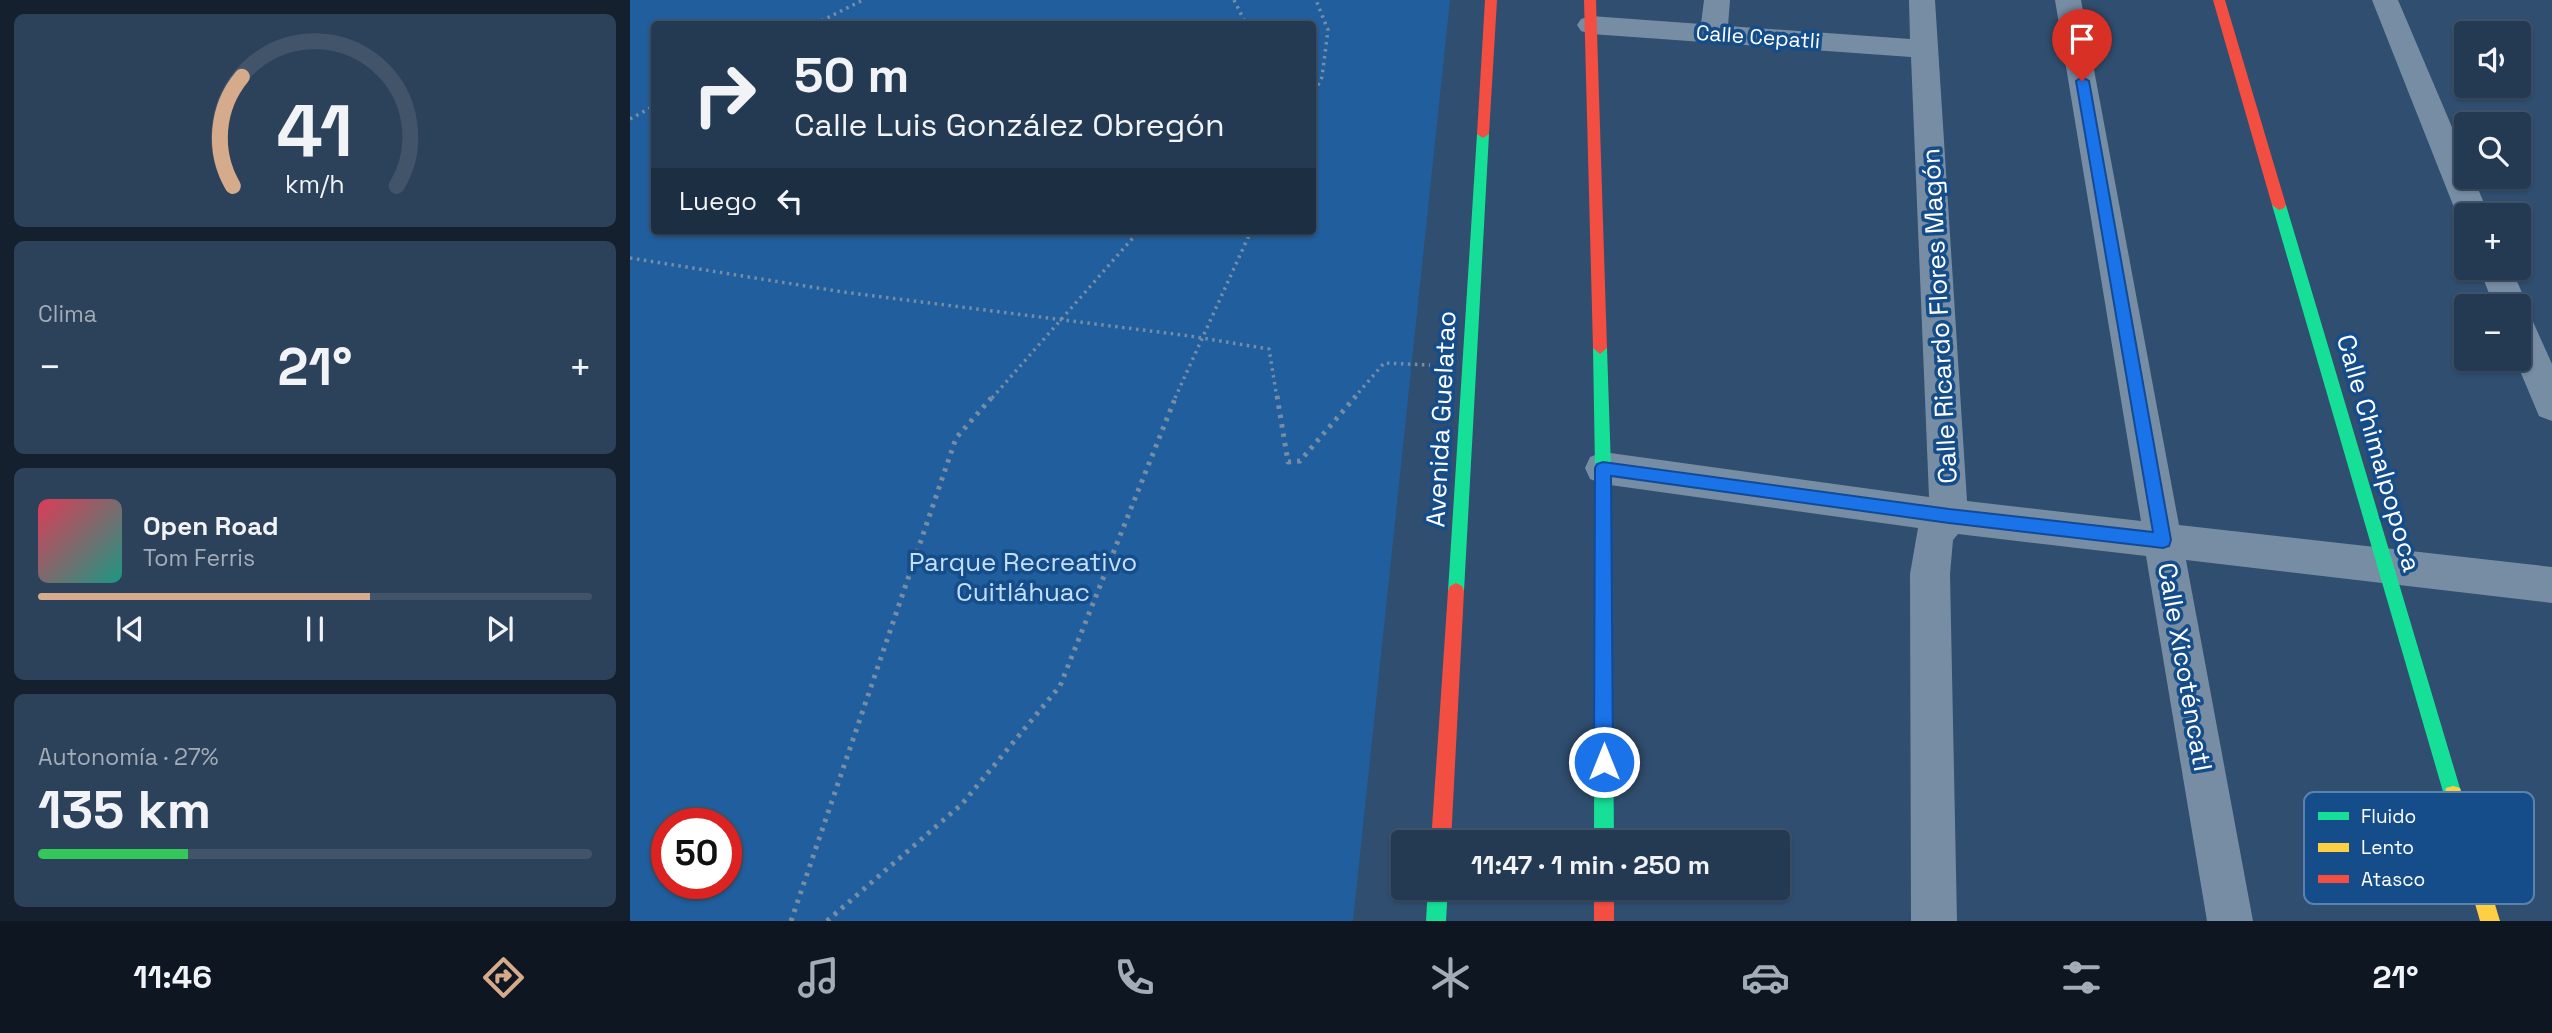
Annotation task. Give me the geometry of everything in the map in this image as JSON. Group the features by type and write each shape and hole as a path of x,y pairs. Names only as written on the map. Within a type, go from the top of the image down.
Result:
{"main road":[{"name":"Avenida Guelatao","path":"1442,830 1491,0"},
{"name":"Calle Chimalpopoca","path":"2219,0 2452,792"},
{"path":"1590,13 1603,468 1604,830"},
{"path":"1436,921 1437,900"},
{"path":"1604,900 1604,921"},
{"name":"Calle Chimalpopoca","path":"2485,904 2490,921"}],"street":[{"path":"1713,34 1717,0"},
{"name":"Calle Ricardo Flores Magón","path":"1923,0 1949,516 1934,535 1930,574 1934,921"},
{"name":"Calle Xicoténcatl","path":"2068,0 2230,921"},
{"path":"2385,0 2468,203"},
{"name":"Calle Cepatli","path":"1590,13 1713,34 1926,49"},
{"path":"2531,355 2552,406"},
{"path":"1603,468 1949,516 2552,585"}],"path":[{"path":"821,21 863,0"},
{"path":"1234,0 1244,21"},
{"path":"1316,0 1328,30 1322,77 1316,90"},
{"path":"630,119 651,108"},
{"path":"791,921 957,438 1135,235"},
{"path":"827,921 962,804 1060,686 1169,412 1249,235"},
{"path":"630,258 720,274 1059,321 1203,336 1269,349 1288,462 1300,461 1384,363 1469,366"}],"green space":[{"name":"Parque Recreativo Cuitláhuac","path":"630,0 1450,0 1353,921 630,921"}],"traffic: fast":[{"path":"1456,591 1483,134"},
{"path":"2279,205 2452,792"},
{"path":"1600,348 1604,830"},
{"path":"1436,921 1437,900"}],"traffic: slow":[{"path":"2485,904 2490,921"}],"traffic: jam":[{"path":"1483,134 1491,0"},
{"path":"1590,0 1600,348"},
{"path":"2219,0 2279,205"},
{"path":"1442,830 1456,591"},
{"path":"1604,900 1604,921"}],"route":[{"path":"1604,762 1603,468 1949,516 2163,540 2082,81"}]}
